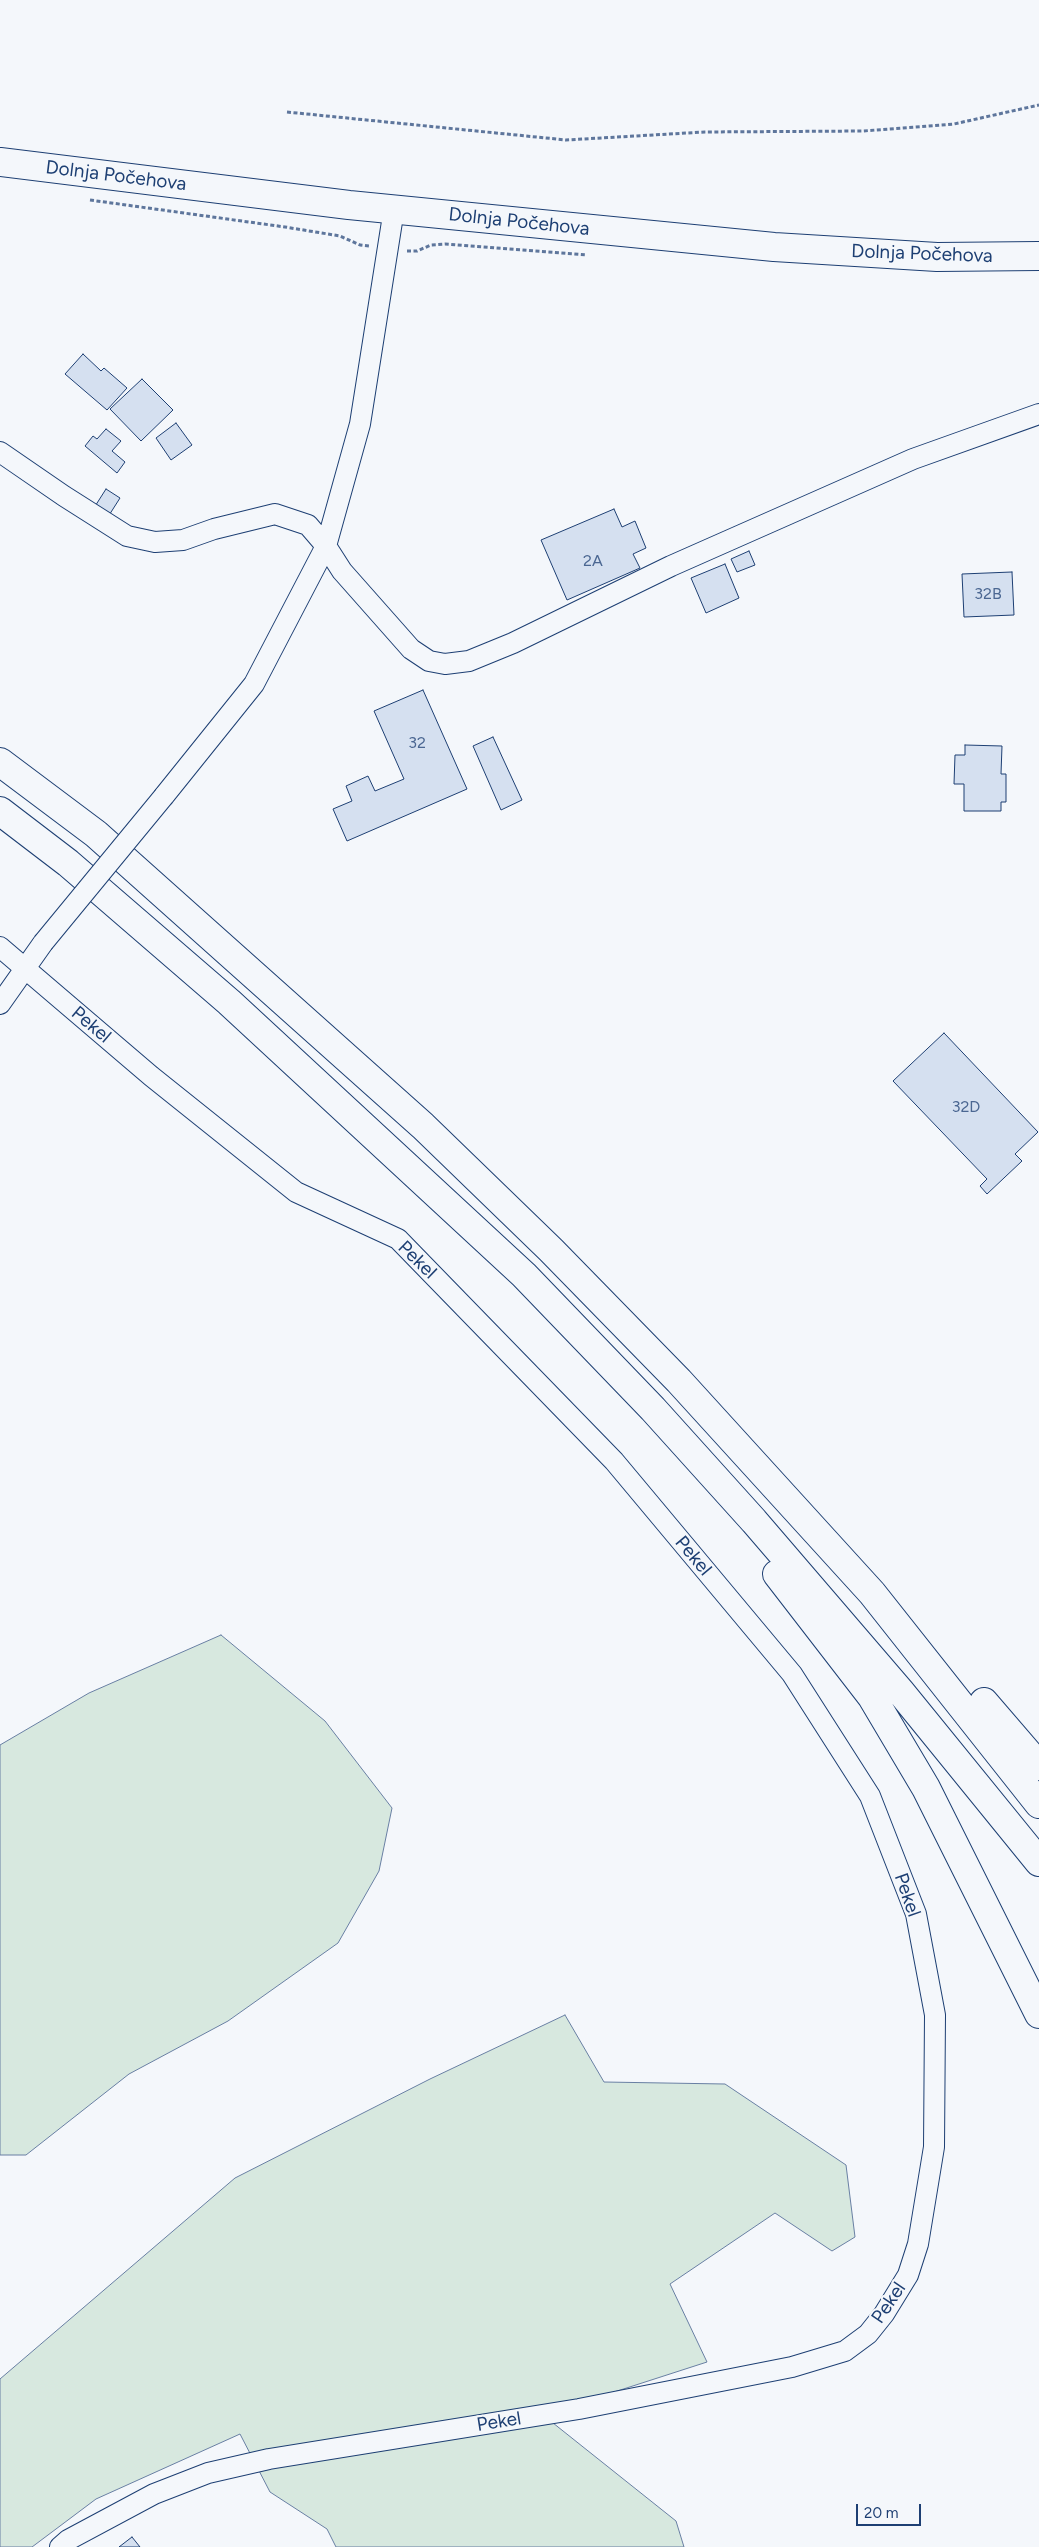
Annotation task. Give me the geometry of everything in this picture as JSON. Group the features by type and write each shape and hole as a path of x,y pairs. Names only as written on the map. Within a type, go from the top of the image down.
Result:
{"main road":[{"name":"Dolnja Počehova","path":"0,162 394,209 774,247 937,257 1039,256"},
{"path":"0,762 96,834 423,1126 551,1250 679,1381 872,1593 1039,1804"},
{"path":"0,811 68,863 230,1002 516,1268 653,1409 754,1521 900,1691 1039,1862"},
{"path":"754,1521 771,1566 872,1697 926,1788 1039,2014"},
{"path":"872,1593 910,1613 1039,1766"}],"street":[{"path":"0,1004 43,943 254,684 326,546 360,424 394,209"},
{"path":"0,452 127,536 155,542 182,540 214,529 275,514 308,526 326,546 342,571 410,649 429,661 445,664 469,661 513,643 672,566 913,459 1039,414"},
{"name":"Pekel","path":"0,947 151,1076 296,1192 398,1239 614,1461 792,1674 870,1796 916,1914 935,2015 934,2148 918,2244 908,2275 884,2314 868,2334 845,2351 792,2367 579,2409 269,2459 208,2473 154,2494 68,2540 60,2547"}],"path":[{"path":"287,112 566,140 705,132 863,131 954,124 1039,105"},
{"path":"86,200 285,227 340,236 360,245 369,246"}],"shaded area":[{"path":"221,1635 325,1721 392,1808 379,1871 338,1943 228,2021 129,2074 26,2155 0,2155 0,1745 89,1693"},
{"path":"565,2015 604,2082 725,2084 846,2165 855,2237 832,2251 775,2213 670,2284 707,2362 543,2415 676,2521 684,2547 336,2547 327,2529 270,2492 240,2434 96,2499 32,2547 0,2547 0,2379 235,2178 430,2079"}],"building":[{"path":"83,354 101,371 104,368 127,388 107,410 65,374"},
{"path":"142,379 173,410 141,441 110,409"},
{"path":"176,423 192,445 171,460 156,438"},
{"path":"106,429 121,441 112,451 125,462 117,473 85,446 93,436 97,439"},
{"path":"106,489 120,498 106,520 92,511"},
{"path":"614,509 622,527 635,521 646,548 633,554 640,568 567,600 541,540"},
{"path":"749,551 755,565 737,572 731,559"},
{"path":"725,564 739,598 706,613 691,578"},
{"path":"1012,572 1014,615 964,617 962,574"},
{"path":"423,690 467,789 347,841 333,809 352,801 346,786 368,776 375,791 404,779 374,711"},
{"path":"493,737 522,800 501,810 473,746"},
{"path":"965,745 1002,746 1001,774 1006,774 1006,802 1001,802 1001,811 964,811 964,784 954,784 955,755 965,755"},
{"path":"944,1033 1038,1132 1015,1154 1022,1161 987,1194 980,1186 987,1179 893,1081"},
{"path":"132,2537 140,2547 119,2547"}]}
